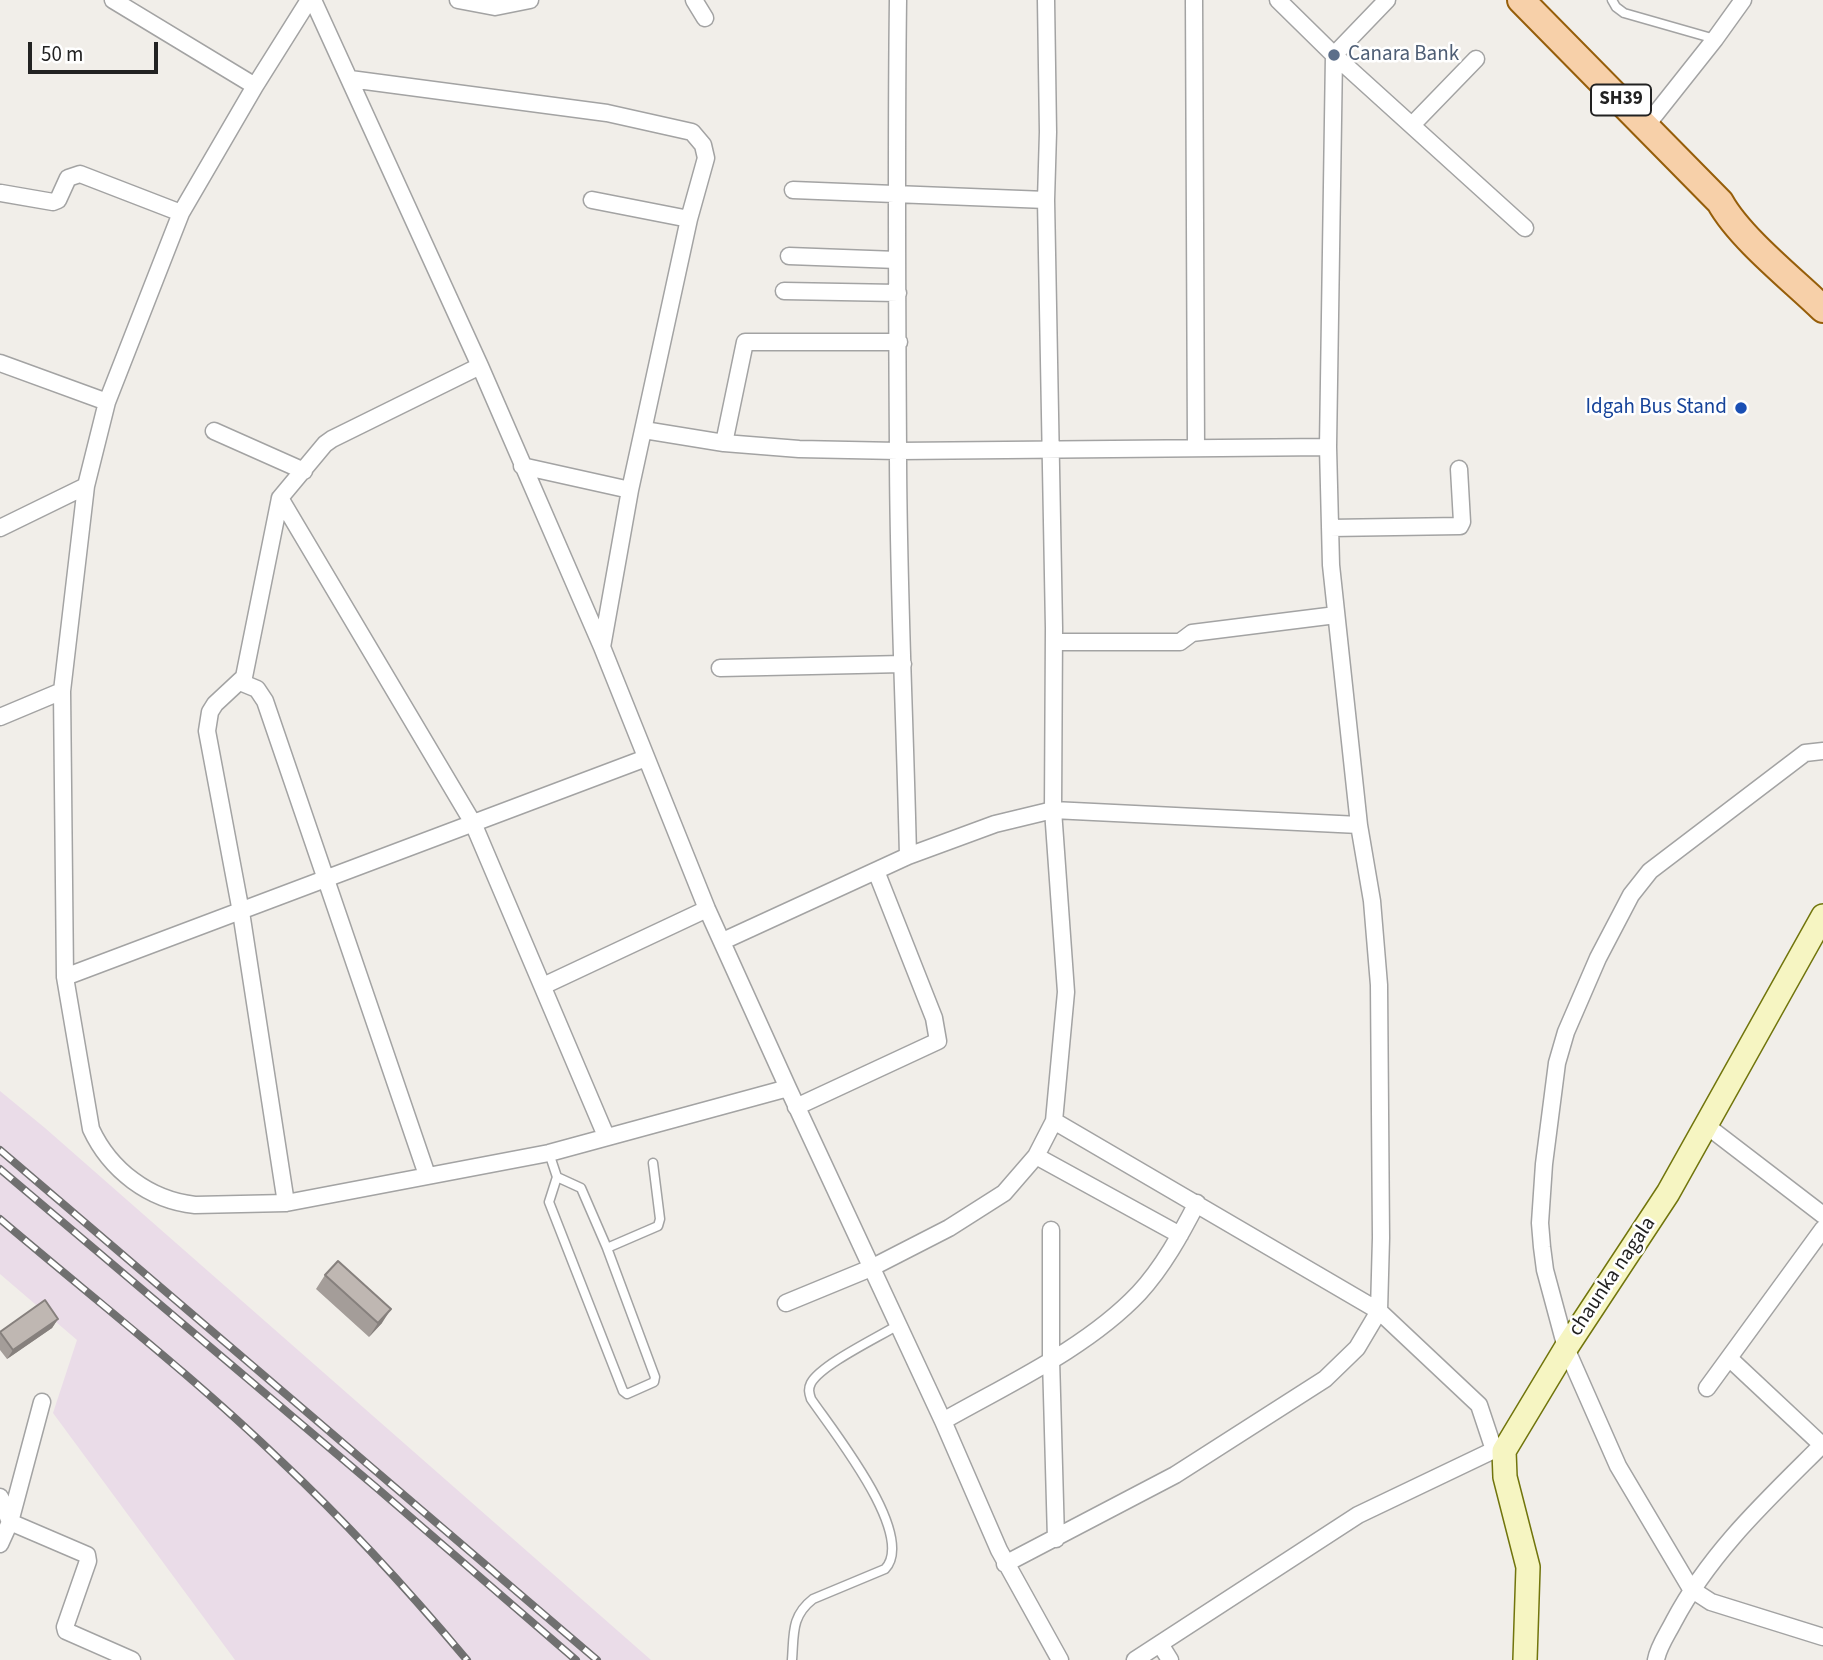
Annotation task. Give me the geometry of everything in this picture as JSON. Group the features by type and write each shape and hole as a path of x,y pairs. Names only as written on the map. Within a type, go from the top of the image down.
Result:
{"main road":[{"name":"SH39","path":"1521,0 1724,203 1823,284"},
{"name":"SH39","path":"1724,203 1729,216 1749,238 1823,309"},
{"name":"chaunka nagala","path":"1499,1451 1668,1193 1823,916"},
{"path":"1499,1451 1528,1567 1525,1660"}],"street":[{"path":"113,0 254,86"},
{"path":"311,0 254,86 181,213 107,402 86,486 62,691 65,977 91,1129 99,1147 125,1176 148,1190 183,1203 286,1203 550,1153 788,1088"},
{"path":"311,0 350,79 480,366 601,648 708,909 796,1107 943,1421 1005,1564 1060,1660"},
{"path":"458,0 495,7 530,0"},
{"path":"694,0 705,18"},
{"path":"898,0 898,450 908,856"},
{"path":"786,1303 871,1268 949,1228 1004,1193 1036,1156 1054,1121 1066,992 1053,810 1054,642 1049,448 1046,0"},
{"path":"1194,0 1196,446"},
{"path":"1278,0 1334,55 1525,228"},
{"path":"1005,1564 1175,1475 1325,1379 1357,1348 1379,1311 1379,985 1372,901 1359,825 1331,565 1328,447 1334,55 1387,0"},
{"path":"1646,126 1743,0"},
{"path":"1412,125 1476,59"},
{"path":"350,79 607,113 692,132 703,145 706,158 689,219 643,430 601,648"},
{"path":"1,193 53,202 58,200 68,178 80,174 181,213"},
{"path":"793,190 1046,200"},
{"path":"592,200 689,219"},
{"path":"789,256 897,260"},
{"path":"783,291 898,293"},
{"path":"724,443 745,342 899,342"},
{"path":"0,363 107,402"},
{"path":"286,1203 241,912 206,731 210,712 244,677 280,498 332,439 480,366"},
{"path":"643,430 724,443 799,449 1328,447"},
{"path":"214,431 304,471"},
{"path":"522,466 630,491"},
{"path":"1330,528 1460,526 1459,468"},
{"path":"0,528 86,486"},
{"path":"280,498 473,823 606,1136"},
{"path":"1054,642 1180,642 1192,633 1336,615"},
{"path":"720,668 903,664"},
{"path":"240,682 257,689 265,701 427,1175"},
{"path":"0,718 62,691"},
{"path":"1823,751 1805,753 1650,871 1631,895 1598,958 1566,1032 1556,1076 1544,1164 1541,1223 1545,1270 1566,1348 1618,1466 1691,1589 1711,1602 1823,1637"},
{"path":"65,977 646,758"},
{"path":"723,941 908,856 995,824 1053,810 1359,825"},
{"path":"796,1107 938,1041 934,1018 876,871"},
{"path":"543,986 708,909"},
{"path":"1054,1121 1379,1311 1479,1405 1499,1451 1358,1515 1135,1660"},
{"path":"1707,1126 1823,1215"},
{"path":"1036,1156 1180,1235"},
{"path":"943,1421 1080,1341 1130,1301 1149,1281 1180,1235 1197,1203"},
{"path":"1707,1388 1823,1229"},
{"path":"1051,1230 1056,1539"},
{"path":"1656,1660 1691,1589 1735,1532 1823,1444 1729,1359"},
{"path":"0,1544 10,1522 42,1402"},
{"path":"0,1497 10,1522 87,1555 88,1561 65,1629 132,1660"},
{"path":"1160,1644 1170,1660"}],"lane":[{"path":"1612,0 1616,7 1625,13 1715,39"},
{"path":"550,1153 557,1177 549,1202 623,1391 627,1394 654,1382 655,1377 607,1248 581,1188 557,1177"},
{"path":"607,1248 658,1226 660,1219 653,1163"},
{"path":"792,1660 794,1627 803,1607 813,1599 885,1569 892,1550 888,1523 879,1500 811,1399 810,1387 829,1367 898,1325"}],"shaded area":[{"path":"0,1091 651,1660 235,1660 53,1413 77,1340 0,1274"}],"building":[{"path":"338,1261 391,1309 378,1323 325,1275"},
{"path":"45,1300 58,1319 13,1350 0,1332"}],"railway":[{"path":"0,1150 597,1660"},
{"path":"0,1169 576,1660"},
{"path":"0,1219 178,1368 282,1462 377,1558 467,1660"}],"place":[{"name":"Canara Bank","path":"1334,55"},
{"name":"Idgah Bus Stand","path":"1741,408"}]}
